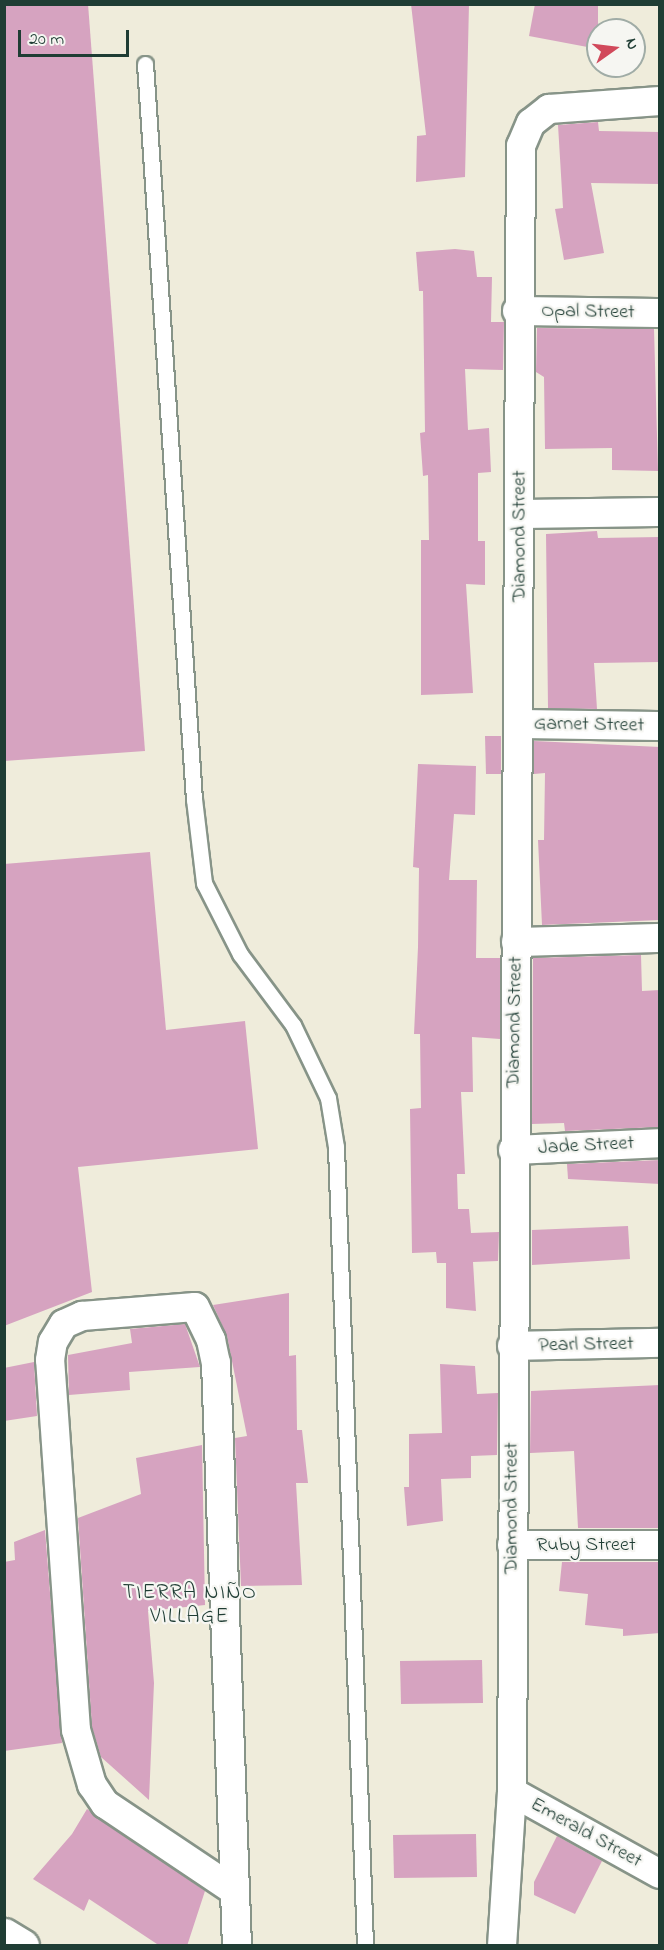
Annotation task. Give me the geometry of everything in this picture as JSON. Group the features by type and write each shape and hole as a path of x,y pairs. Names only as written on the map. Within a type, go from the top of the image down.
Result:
{"highway":[{"path":"4,1935 22,1946"}],"street":[{"name":"Diamond Street","path":"502,1946 512,1792 513,1150 520,514 517,311 521,146 531,123 549,109 660,101"},
{"name":"Opal Street","path":"517,311 660,313"},
{"path":"520,514 660,512"},
{"name":"Garnet Street","path":"519,724 660,726"},
{"path":"516,942 660,938"},
{"name":"Jade Street","path":"513,1150 660,1143"},
{"path":"236,1891 105,1804 92,1785 76,1730 50,1360 53,1342 64,1324 82,1316 195,1307 211,1340 216,1363 236,1891 237,1946"},
{"name":"Pearl Street","path":"512,1346 660,1344"},
{"name":"Ruby Street","path":"512,1545 660,1545"},
{"name":"Emerald Street","path":"512,1792 660,1874"}],"lane":[{"path":"145,64 194,799 204,883 240,954 293,1025 328,1098 336,1147 365,1946"}],"building":[{"path":"4,4 88,4 145,751 4,761"},
{"path":"411,4 469,4 465,177 416,182 417,136 426,135"},
{"path":"535,4 598,4 598,18 586,18 586,47 529,36"},
{"path":"598,122 599,131 660,132 660,184 591,183 604,253 564,260 555,209 563,208 558,125"},
{"path":"455,249 474,251 477,277 492,277 491,322 504,322 503,370 465,369 468,430 489,428 491,472 478,473 478,541 485,541 485,585 466,584 473,693 421,695 421,540 429,540 428,475 423,476 420,433 425,432 423,291 419,291 416,252"},
{"path":"537,328 654,329 658,471 612,470 612,448 545,449 544,377 536,372"},
{"path":"597,531 598,538 660,537 660,662 594,663 597,709 548,708 546,534"},
{"path":"485,736 501,736 501,774 486,774"},
{"path":"534,741 660,747 660,920 542,925 538,840 544,840 545,773 534,774"},
{"path":"418,764 476,766 475,815 454,814 449,880 477,880 476,958 500,958 500,1039 472,1037 473,1092 461,1092 465,1174 457,1174 458,1209 469,1209 471,1233 499,1232 498,1261 473,1262 476,1311 446,1308 446,1263 437,1263 436,1252 412,1253 410,1109 421,1108 420,1034 414,1034 419,868 413,867"},
{"path":"150,852 166,1030 245,1021 258,1149 78,1167 92,1292 4,1326 4,864"},
{"path":"641,955 642,991 660,990 660,1127 565,1131 564,1123 532,1124 533,958"},
{"path":"660,1160 660,1184 568,1179 567,1164"},
{"path":"628,1226 630,1259 532,1265 532,1230"},
{"path":"289,1293 289,1356 296,1355 297,1430 302,1430 308,1483 296,1483 302,1585 241,1586 235,1438 247,1436 227,1336 213,1305"},
{"path":"185,1324 200,1367 129,1372 130,1390 69,1395 68,1355 132,1343 130,1329"},
{"path":"34,1362 37,1416 4,1421 4,1368"},
{"path":"440,1364 475,1366 477,1394 498,1393 497,1455 471,1456 471,1478 441,1479 443,1521 407,1526 404,1487 409,1487 409,1434 442,1433"},
{"path":"660,1385 660,1528 578,1528 574,1451 530,1453 531,1391"},
{"path":"202,1445 205,1605 148,1611 154,1683 149,1800 101,1757 92,1727 78,1518 141,1494 136,1458"},
{"path":"45,1530 62,1743 4,1751 4,1562 15,1560 14,1542"},
{"path":"562,1562 660,1562 660,1633 623,1636 623,1629 585,1625 588,1594 559,1591"},
{"path":"482,1660 483,1703 401,1704 400,1661"},
{"path":"87,1809 205,1891 187,1946 160,1946 89,1899 84,1911 33,1879 72,1834"},
{"path":"476,1834 477,1877 394,1878 393,1835"},
{"path":"557,1836 602,1861 575,1914 534,1895 534,1882"}],"district":[{"name":"TIERRA NIÑO VILLAGE","path":"190,1605"}]}
